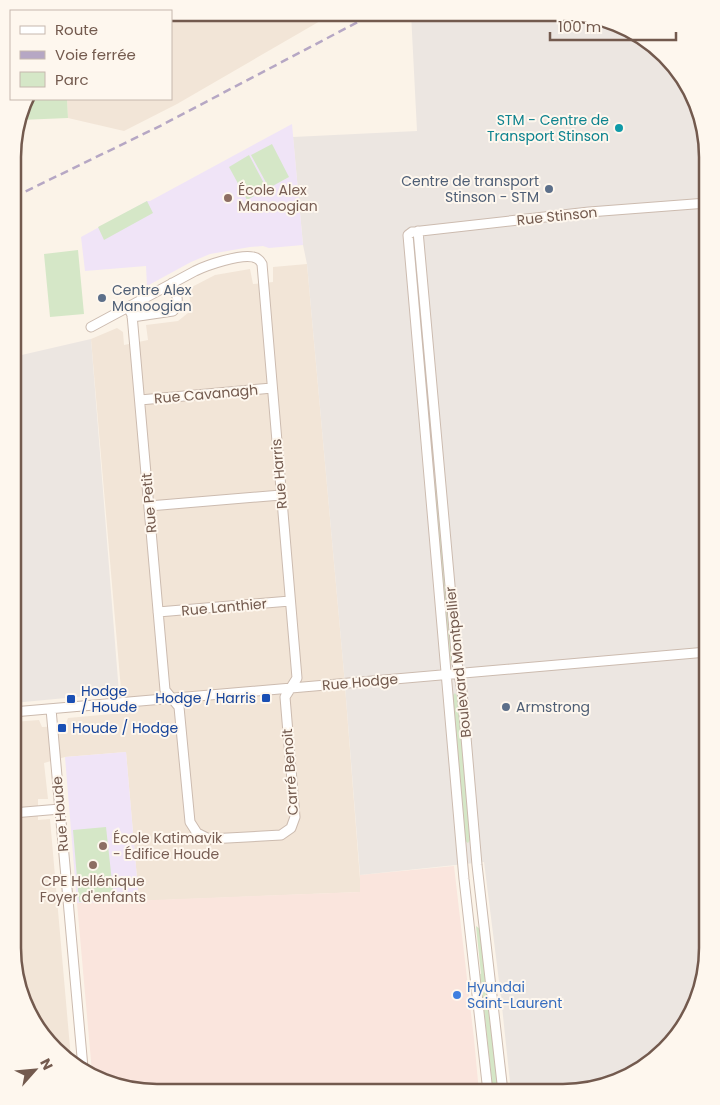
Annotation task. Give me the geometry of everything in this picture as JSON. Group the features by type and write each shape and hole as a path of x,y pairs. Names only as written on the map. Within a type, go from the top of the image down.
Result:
{"street":[{"name":"Rue Stinson","path":"408,235 418,231 589,212 699,204"},
{"name":"Boulevard Montpellier","path":"418,231 478,874 502,1084"},
{"name":"Boulevard Montpellier","path":"408,235 464,879 487,1084"},
{"name":"Rue Harris","path":"172,283 219,262 250,256 258,259 262,267 297,678 291,688"},
{"path":"91,327 172,283 177,299 177,306 173,311 132,316"},
{"name":"Rue Petit","path":"128,307 132,316 165,690 172,698"},
{"name":"Rue Cavanagh","path":"140,400 272,388"},
{"path":"149,506 281,495"},
{"name":"Rue Lanthier","path":"158,612 290,601"},
{"name":"Rue Hodge","path":"21,711 698,653"},
{"name":"Carré Benoit","path":"172,698 179,707 189,816 192,828 200,835 209,838 275,836 289,830 295,817 285,697 291,688"},
{"name":"Rue Houde","path":"51,708 82,1062"},
{"path":"21,812 60,809"}],"shaded area":[{"path":"172,21 320,21 177,104 124,131 68,118 67,100 172,100"},
{"path":"411,21 563,21 581,22 598,26 631,39 646,49 671,74 681,89 694,122 698,139 698,966 694,983 681,1016 659,1044 631,1066 598,1079 581,1083 510,1084 484,862 360,875 344,673 307,264 303,245 293,137 417,131"},
{"name":"École Alex Manoogian","path":"292,124 303,245 269,248 263,246 250,247 210,254 147,286 146,266 85,271 81,237"},
{"path":"307,264 344,673 361,892 139,901 126,752 65,757 44,763 48,799 38,799 38,820 50,819 70,1053 49,1031 39,1016 28,992 24,975 21,948 21,721 39,720 42,727 65,726 68,718 123,713 91,339 117,328 123,332 124,345 148,340 146,325 178,321 188,313 190,300 188,289 215,275 250,269 253,284 273,282 273,267"},
{"path":"91,339 119,693 21,702 21,355"},
{"name":"École Katimavik - Édifice Houde","path":"126,752 139,901 77,903 65,757"},
{"path":"454,866 478,1084 157,1084 139,1083 122,1079 92,1067 77,903 360,892 360,875"}],"green space":[{"path":"34,100 67,100 68,118 27,120"},
{"path":"272,144 289,177 269,188 251,155"},
{"path":"249,155 267,189 247,200 229,167"},
{"path":"147,201 153,213 104,240 98,227"},
{"path":"413,246 415,246 434,438 432,439 433,456 430,456"},
{"path":"78,250 84,314 50,317 44,254"},
{"path":"435,480 437,489 439,489 444,579 447,579 453,662 449,662 432,481"},
{"path":"455,693 458,698 470,840 468,843 465,841 452,696"},
{"name":"CPE Hellénique Foyer d'enfants","path":"106,827 114,900 79,902 73,830"},
{"path":"476,926 480,929 498,1084 492,1084"}],"railway":[{"path":"21,194 162,125 360,21"}],"place":[{"name":"STM - Centre de Transport Stinson","path":"619,128"},
{"name":"Centre de transport Stinson - STM","path":"549,189"},
{"name":"École Alex Manoogian","path":"228,198"},
{"name":"Centre Alex Manoogian","path":"102,298"},
{"name":"Hodge / Harris","path":"266,698"},
{"name":"Hodge / Houde","path":"71,699"},
{"name":"Armstrong","path":"506,707"},
{"name":"Houde / Hodge","path":"62,728"},
{"name":"École Katimavik - Édifice Houde","path":"103,846"},
{"name":"CPE Hellénique Foyer d'enfants","path":"93,865"},
{"name":"Hyundai Saint-Laurent","path":"457,995"}]}
